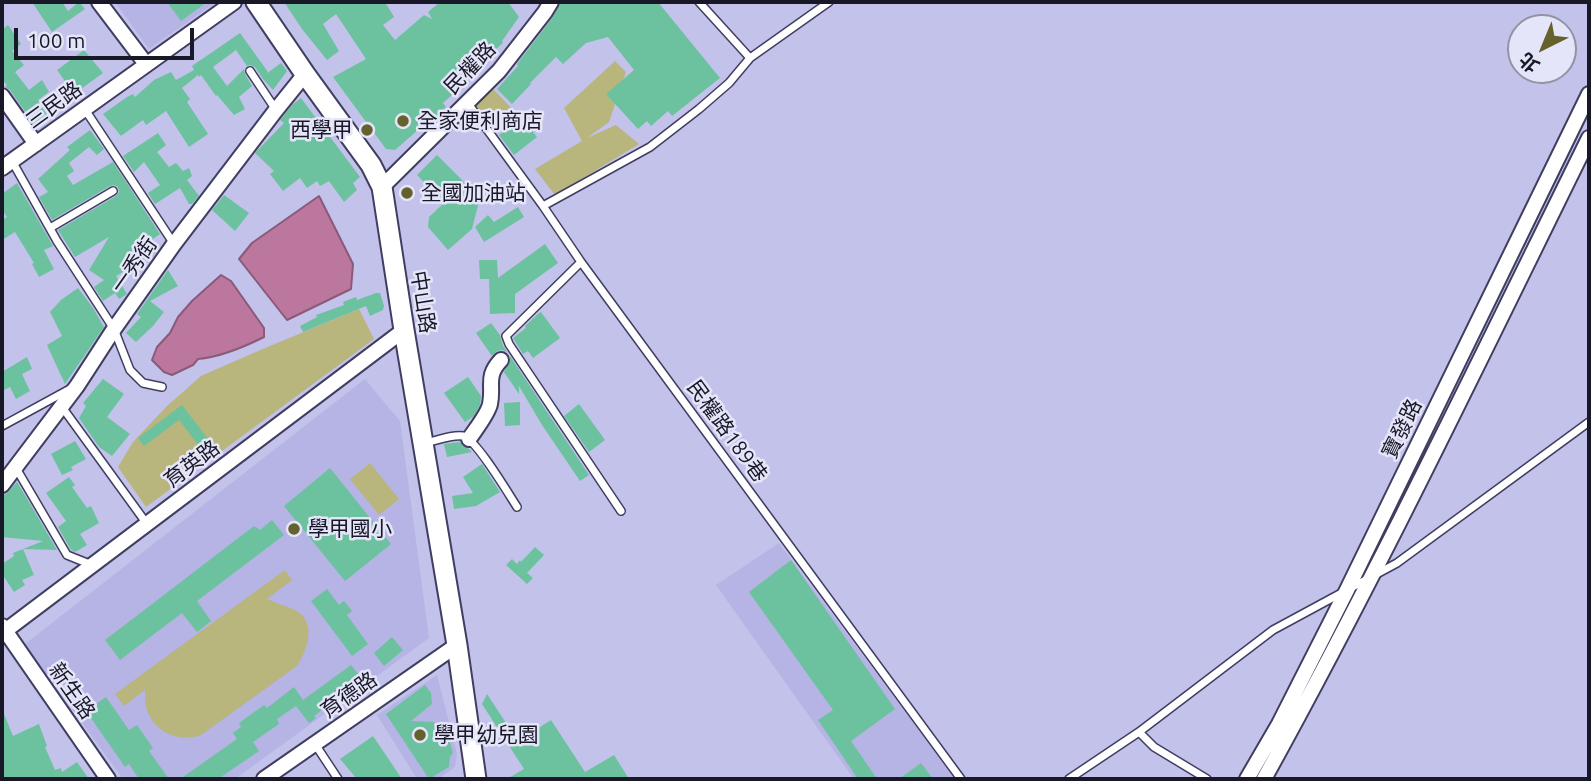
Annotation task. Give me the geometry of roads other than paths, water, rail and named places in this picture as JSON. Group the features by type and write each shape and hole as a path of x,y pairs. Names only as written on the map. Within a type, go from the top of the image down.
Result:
{"main road":[{"name":"中山路","path":"256,2 371,165 382,187 457,645 476,779"}],"street":[{"path":"99,2 146,64"},
{"name":"三民路","path":"7,165 234,2"},
{"name":"民權路","path":"382,187 499,71 551,2"},
{"name":"一秀街","path":"2,485 77,386 174,244 305,74"},
{"name":"寶發路","path":"1247,779 1279,724 1347,590 1589,94"},
{"path":"2,96 36,144"},
{"name":"寶發路","path":"1264,779 1374,574 1589,138"},
{"name":"育英路","path":"4,629 404,330"},
{"path":"469,439 490,405 490,384 494,368 501,360"},
{"name":"新生路","path":"4,629 108,779"},
{"name":"育德路","path":"264,779 457,645"}],"lane":[{"path":"699,2 750,58"},
{"path":"543,206 650,147 729,83 750,58 829,2"},
{"path":"250,71 276,110"},
{"name":"民權路189巷","path":"467,102 580,262 961,779"},
{"path":"84,108 174,244"},
{"path":"7,165 114,329 130,370 144,383 162,387"},
{"path":"50,228 113,191"},
{"path":"580,262 506,336 621,512"},
{"path":"2,426 77,386"},
{"path":"62,407 147,524"},
{"path":"1069,779 1139,732 1273,630 1397,563 1589,422"},
{"path":"424,443 460,436 469,439 517,506"},
{"path":"15,468 67,555 93,565"},
{"path":"1139,732 1154,747 1207,779"},
{"path":"315,744 338,779"}],"place":[{"name":"全家便利商店","path":"403,121"},
{"name":"西學甲","path":"367,130"},
{"name":"全國加油站","path":"407,193"},
{"name":"學甲國小","path":"294,529"},
{"name":"學甲幼兒園","path":"420,735"}]}
